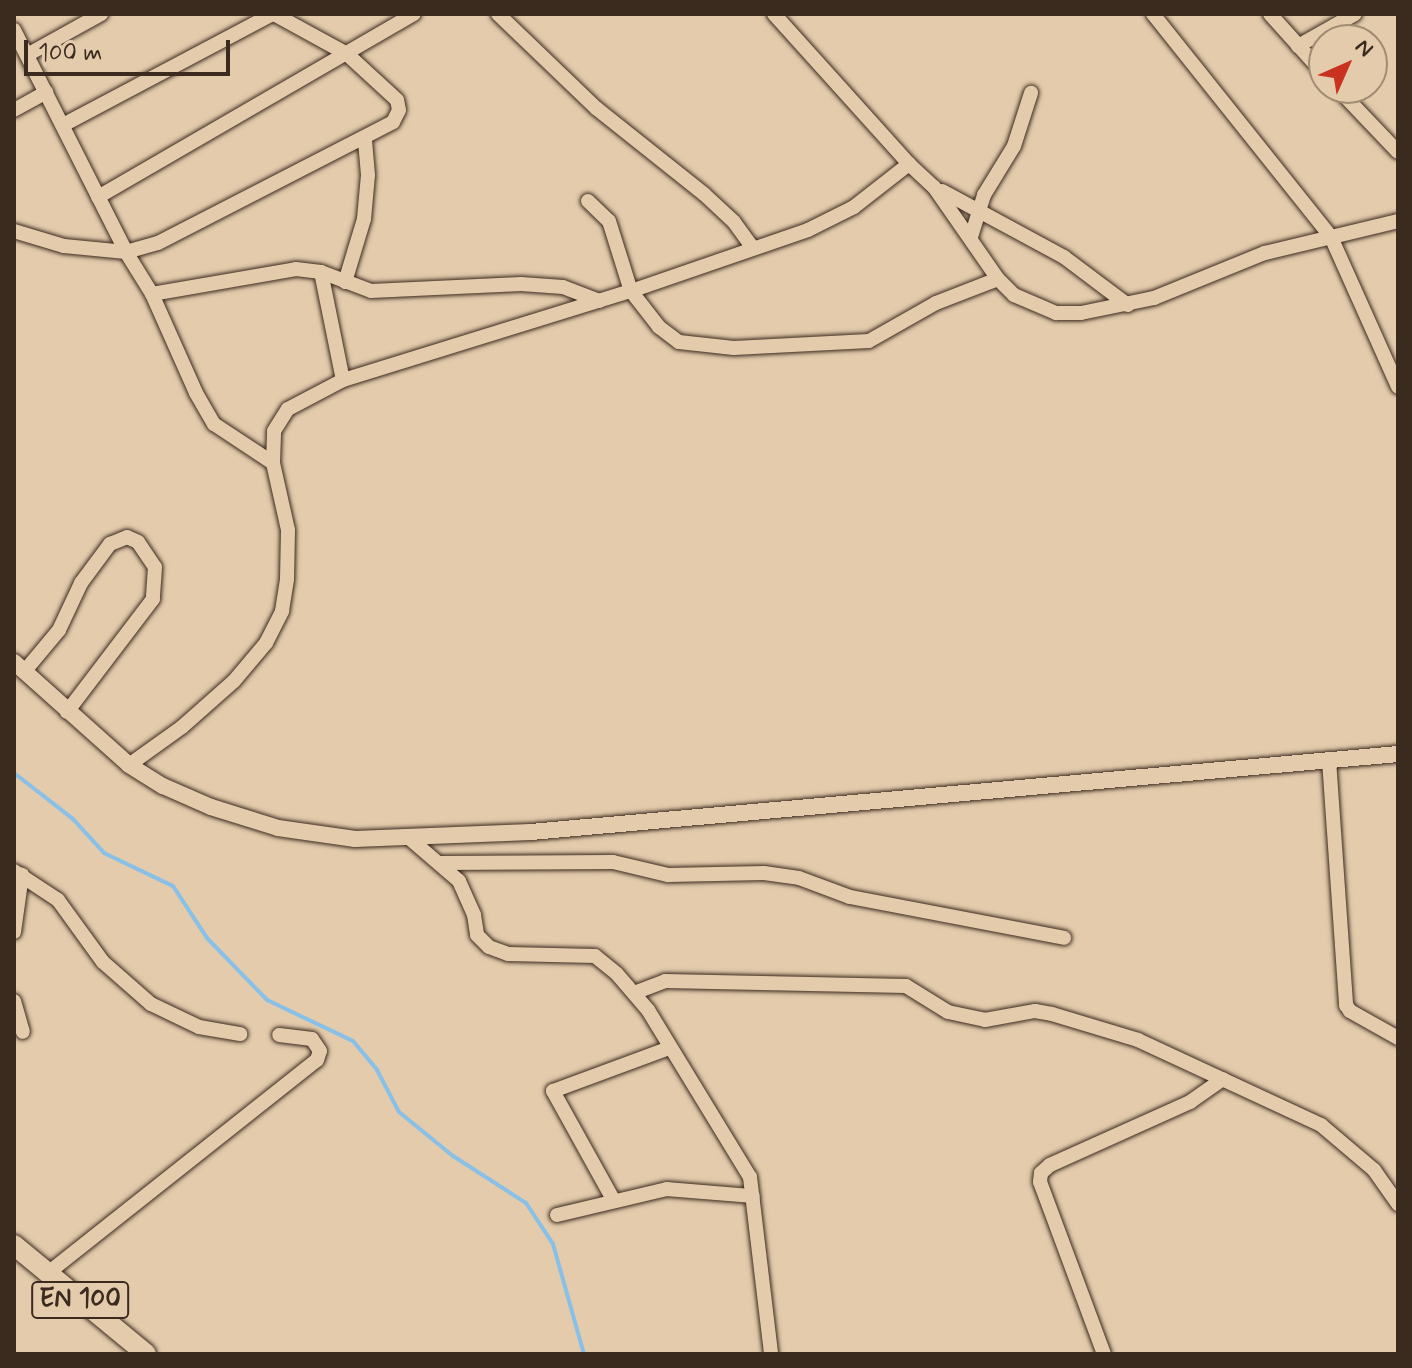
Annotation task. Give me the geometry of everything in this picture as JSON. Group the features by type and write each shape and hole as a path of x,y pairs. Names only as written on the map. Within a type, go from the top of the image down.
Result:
{"main road":[{"name":"EN 100","path":"14,1245 138,1352"}],"street":[{"path":"27,55 101,14"},
{"path":"14,231 64,246 126,252 158,243 365,139 393,122 399,110 397,100 347,54 274,14 63,125"},
{"path":"98,197 414,14"},
{"path":"498,14 596,108 704,194 734,222 753,248"},
{"path":"774,14 909,164 934,187 998,279 1014,295 1056,313 1128,305 1185,287 1265,253 1398,221"},
{"path":"1153,14 1331,237 1398,387"},
{"path":"1270,14 1308,57"},
{"path":"1298,46 1355,14"},
{"path":"14,30 126,252 152,294 196,393 214,424 273,463"},
{"path":"14,110 46,92"},
{"path":"971,237 993,177 1014,146 1031,93"},
{"path":"1352,104 1398,152"},
{"path":"345,282 364,219 368,175 365,139"},
{"path":"129,765 182,727 234,681 266,643 282,611 287,579 288,530 273,463 274,431 288,409 343,380 631,291 808,230 854,207 909,164"},
{"path":"934,187 1064,257 1128,305"},
{"path":"588,201 609,221 631,291 659,327 679,342 734,348 869,341 936,303 998,279"},
{"path":"152,294 296,269 321,272 371,291 469,285 563,287 599,301"},
{"path":"321,272 343,380"},
{"path":"67,712 153,599 155,567 138,542 127,537 110,544 81,583 59,630 19,667 67,712 129,765 163,786 211,807 278,828 355,839 531,832 1398,754"},
{"path":"1329,760 1346,1005 1350,1011 1398,1038"},
{"path":"409,838 459,881 474,915 477,935 489,947 508,954 595,956 634,993 750,1177 771,1354"},
{"path":"441,863 613,862 668,875 764,873 799,878 850,897 1064,938"},
{"path":"14,932 18,873"},
{"path":"18,873 58,900 103,962 151,1004 199,1027 240,1034"},
{"path":"634,993 665,981 906,986 948,1012 985,1020 1022,1012 1052,1014 1138,1040 1336,1136 1374,1170 1398,1204"},
{"path":"14,1001 23,1032"},
{"path":"48,1273 317,1060 320,1051 312,1039 279,1035"},
{"path":"614,1201 553,1091 669,1048"},
{"path":"1104,1354 1040,1182 1041,1173 1050,1165 1190,1102 1223,1079"},
{"path":"557,1215 667,1189 753,1196"}],"waterway":[{"path":"14,773 73,819 104,853 173,886 207,938 267,1000 353,1041 377,1070 399,1112 453,1156 526,1203 553,1244 584,1354"}]}
